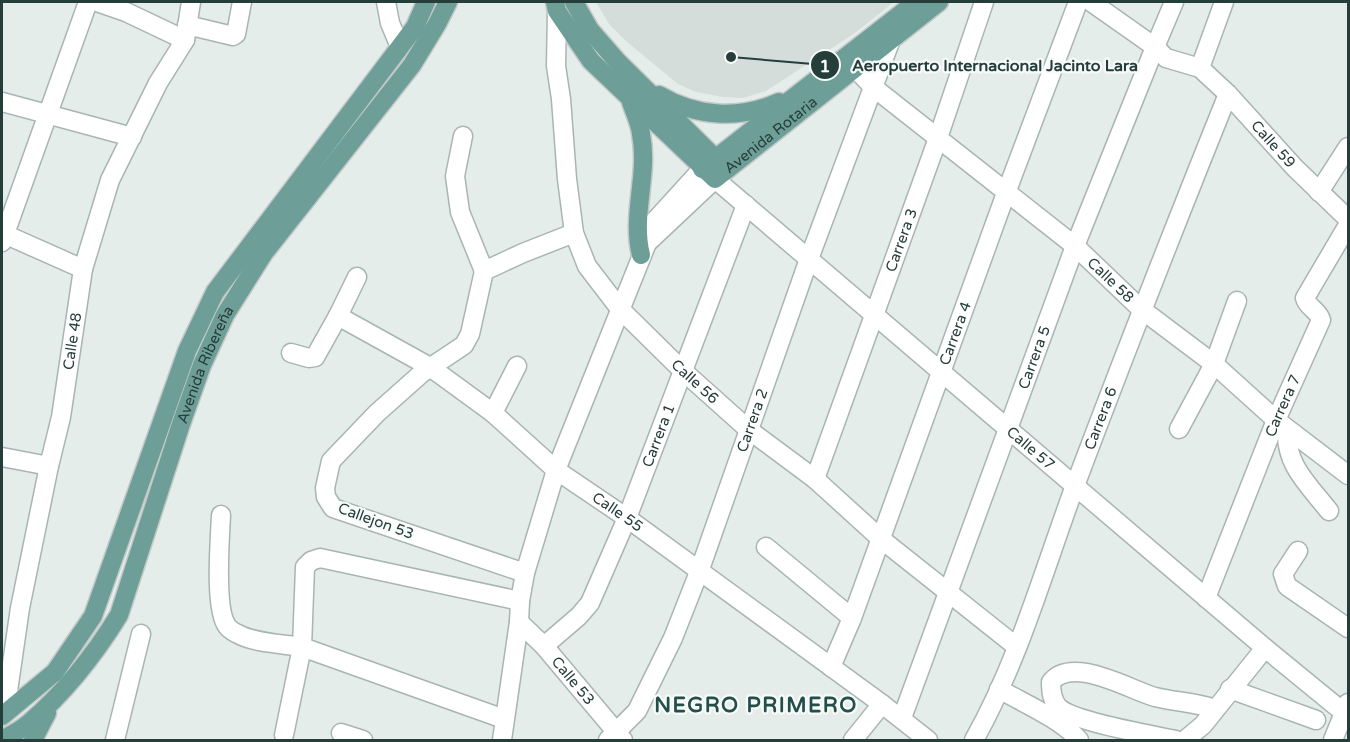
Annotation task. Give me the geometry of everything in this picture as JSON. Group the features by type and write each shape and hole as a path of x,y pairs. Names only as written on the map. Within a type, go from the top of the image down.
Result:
{"main road":[{"name":"Avenida Ribereña","path":"2,716 55,672 93,616 187,351 215,292 415,27 426,2"},
{"name":"Avenida Ribereña","path":"2,741 28,724 53,700 102,642 119,615 181,424 202,365 225,315 264,253 412,65 448,2"},
{"path":"574,2 590,30 715,169"},
{"name":"Avenida Rotaria","path":"715,169 851,64 916,2"},
{"name":"Avenida Rotaria","path":"715,169 805,90 890,42 939,2"},
{"path":"556,7 591,61 629,98 715,169"},
{"path":"636,80 669,100 706,113 754,111 771,106 805,90"},
{"path":"629,98 641,133 643,168 638,205 637,240 644,249"},
{"path":"33,741 53,700"}],"street":[{"path":"83,269 2,236 88,2"},
{"path":"97,2 186,32 233,36 236,34 242,2"},
{"name":"Calle 48","path":"7,698 7,657 61,417 83,269 110,180 186,32 191,2"},
{"path":"386,2 390,23 400,47"},
{"name":"Carrera 3","path":"814,479 875,316 984,2"},
{"name":"Carrera 4","path":"831,667 852,618 1005,193 1078,2"},
{"path":"1091,2 1155,47 1166,58 1200,68 1224,2"},
{"name":"Carrera 5","path":"902,718 1007,427 1076,246 1174,2"},
{"name":"Calle 56","path":"556,7 556,66 566,168 574,233 587,266 620,309 682,370 750,430 814,479 880,539 1017,647"},
{"name":"Carrera 2","path":"616,737 637,711 673,638 699,572 809,260 890,42"},
{"name":"Calle 58","path":"851,64 873,87 1005,193 1076,246 1141,309 1214,364 1281,424 1348,475"},
{"name":"Calle 59","path":"1200,68 1228,94 1319,192 1348,219"},
{"name":"Carrera 6","path":"974,741 1017,647 1141,309 1228,94"},
{"path":"2,102 132,137"},
{"path":"464,135 455,176 460,212 484,272 523,253 574,233"},
{"path":"1319,192 1348,147"},
{"path":"502,741 525,573 556,470 644,249 647,232 651,225 715,169"},
{"name":"Calle 57","path":"715,169 746,205 809,260 1265,648 1347,710"},
{"name":"Carrera 1","path":"544,646 590,603 627,518 746,205"},
{"name":"Carrera 7","path":"1206,598 1281,424 1321,320 1305,298 1348,225"},
{"name":"Callejon 53","path":"484,272 470,334 464,345 430,368 377,413 331,461 325,488 326,497 333,508 525,573"},
{"path":"291,353 309,358 315,357 357,277"},
{"path":"1179,429 1214,364 1237,301"},
{"name":"Calle 55","path":"338,316 430,368 493,413 556,470 627,518 902,718 928,741"},
{"path":"493,413 517,366"},
{"path":"1281,424 1294,467 1329,511"},
{"path":"2,457 49,466"},
{"path":"221,515 219,575 222,608 226,625 237,634 248,639 302,647 504,719"},
{"path":"766,547 852,618"},
{"path":"1298,551 1282,574 1287,586 1348,628"},
{"path":"284,735 302,647 305,567 311,561 320,558 520,600"},
{"name":"Calle 53","path":"519,622 544,646 616,737"},
{"path":"115,741 141,634"},
{"path":"1185,741 1203,725 1265,648"},
{"path":"1176,741 1070,715 1054,701 1051,682 1059,675 1070,672 1102,676 1155,697 1215,709"},
{"path":"999,689 1073,733 1079,741"},
{"path":"1230,689 1316,720"},
{"path":"853,741 882,704"},
{"path":"1333,741 1347,710"},
{"path":"341,733 363,741"}],"shaded area":[{"path":"596,2 894,2 855,33 766,91 743,98 696,92 678,84 609,24"}],"place":[{"name":"Aeropuerto Internacional Jacinto Lara","path":"731,57"}],"district":[{"name":"NEGRO PRIMERO","path":"756,705"}]}
